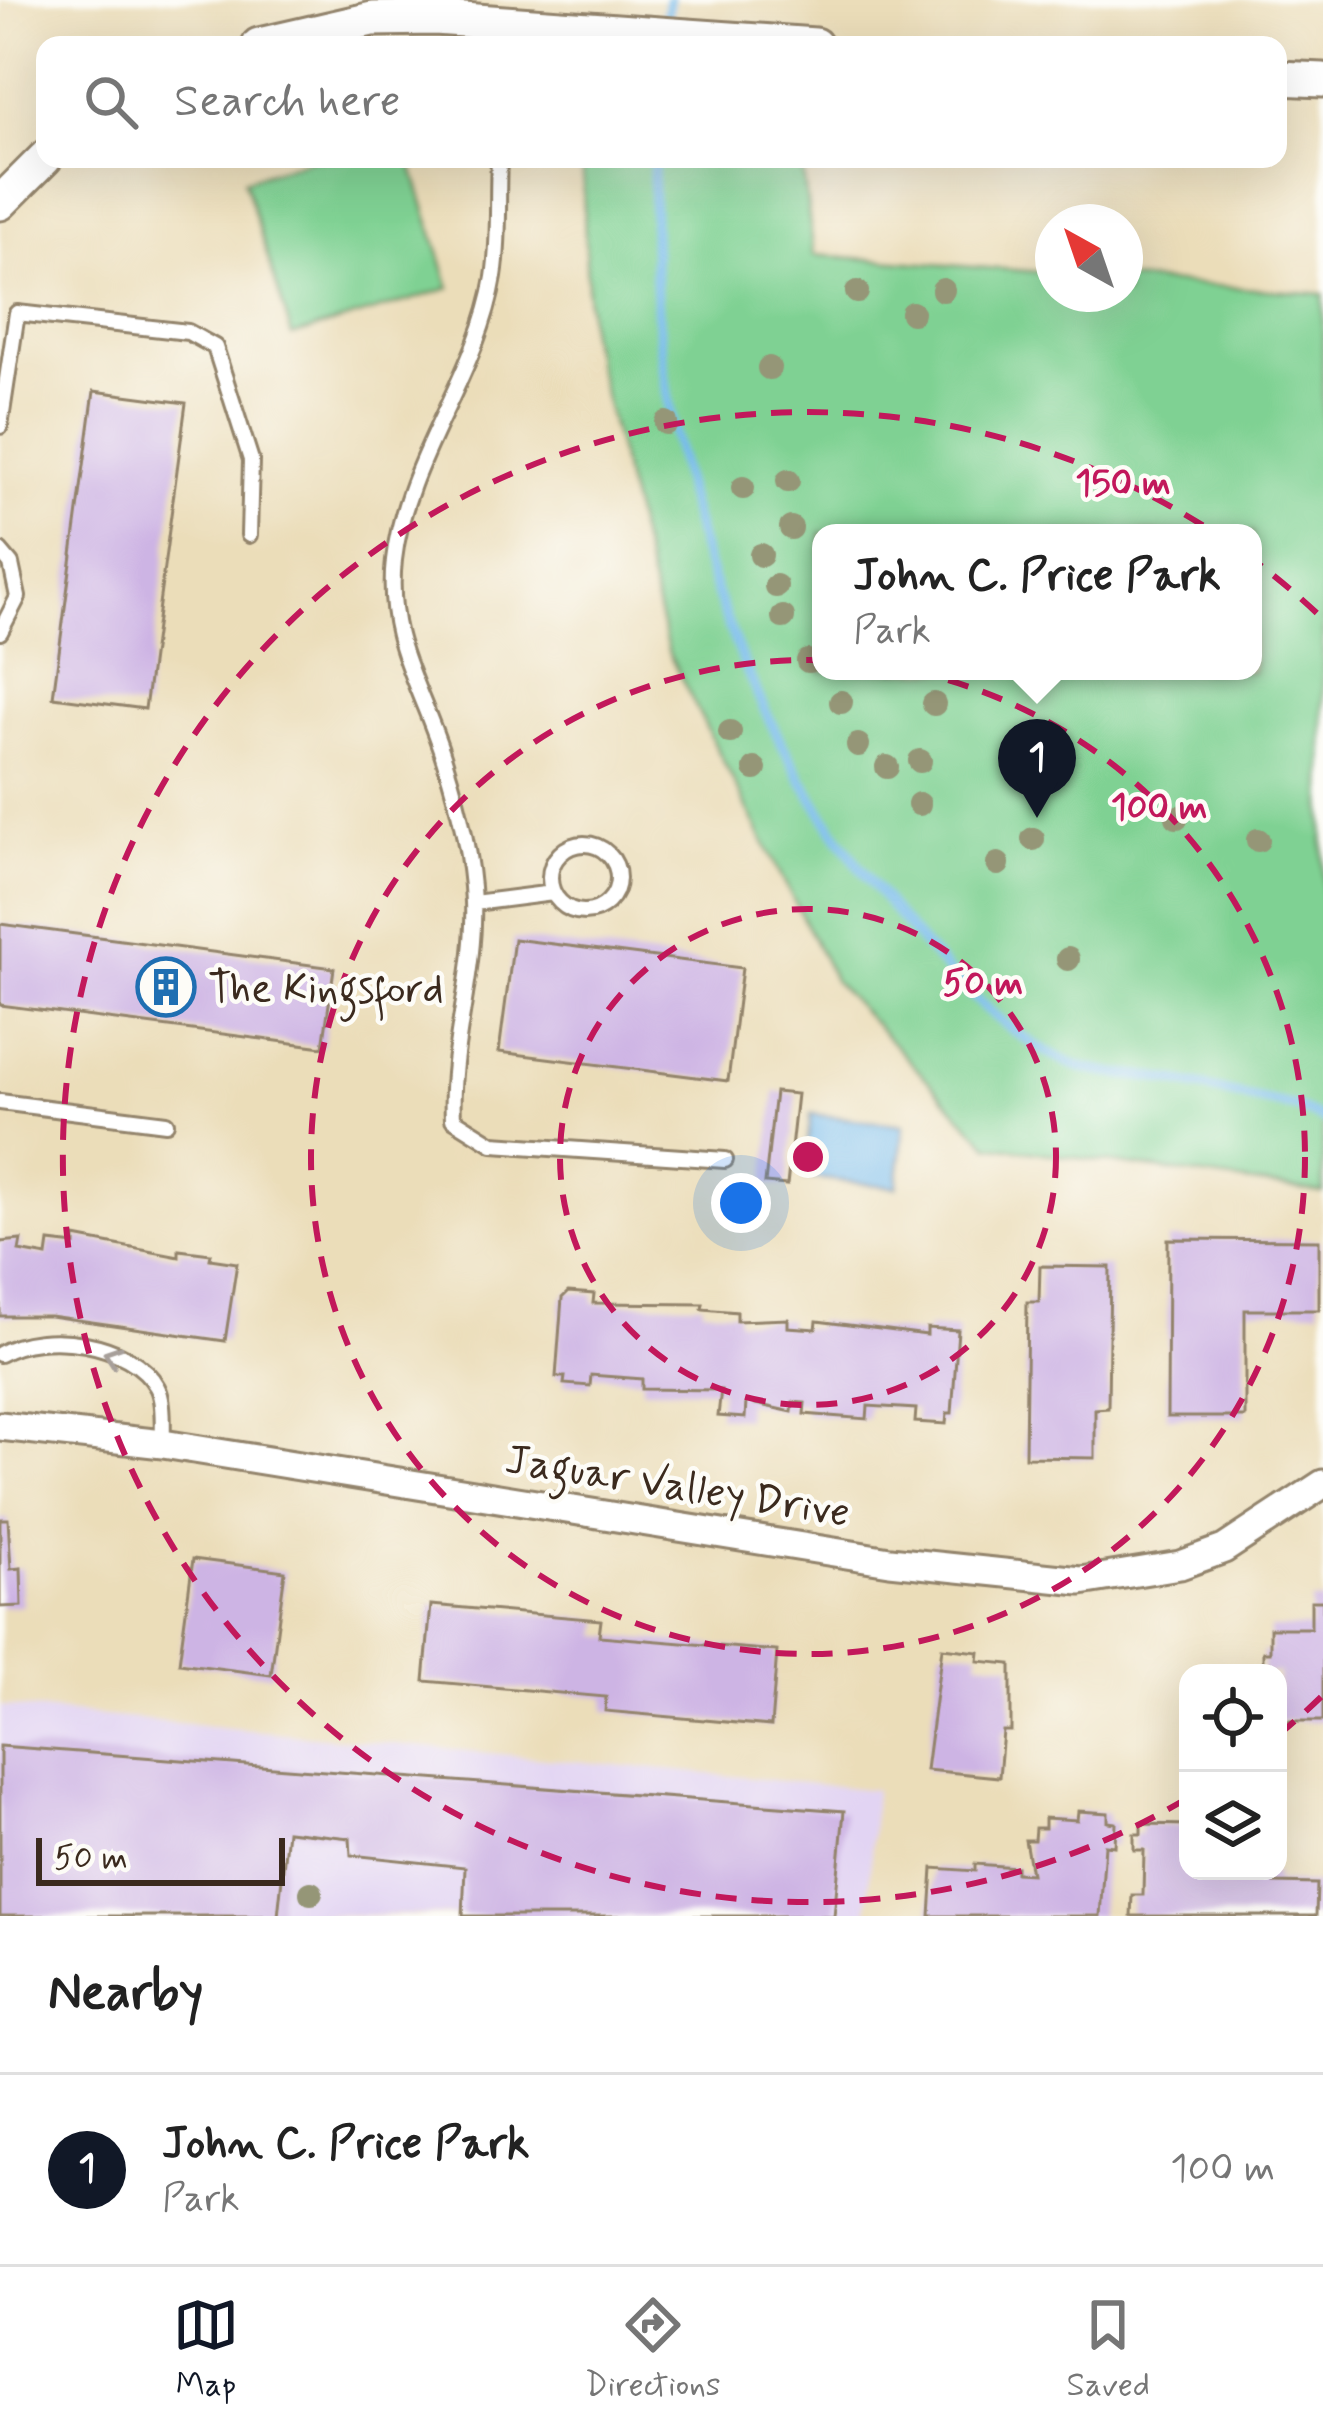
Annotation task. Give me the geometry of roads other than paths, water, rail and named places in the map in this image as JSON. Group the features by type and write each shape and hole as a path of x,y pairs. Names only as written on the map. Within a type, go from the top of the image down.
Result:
{"street":[{"path":"298,36 372,19 502,32 697,36"},
{"path":"1287,79 1323,80"},
{"path":"0,203 36,167"},
{"name":"Jaguar Valley Drive","path":"0,1426 163,1444 890,1561 1081,1581 1180,1565 1224,1549 1323,1484"}],"lane":[{"path":"499,168 494,277 412,494 394,556 392,612 409,679 444,757 474,903 451,1083 454,1119 493,1144 725,1160"},
{"path":"0,426 17,314 188,332 215,347 251,460 248,535"},
{"path":"0,551 10,564 18,597 0,632"},
{"path":"572,845 594,845 613,858 619,880 601,908 568,909 553,893 554,860 572,845"},
{"path":"474,903 553,893"},
{"path":"0,1102 166,1123"},
{"path":"0,1354 14,1346 47,1341 112,1351 138,1365 159,1389 163,1444"}],"water":[{"path":"811,1114 904,1125 897,1187 804,1177"}],"waterway":[{"path":"664,32 669,0"},
{"path":"654,168 655,264 664,368 682,470 709,571 746,668 791,761 847,849 912,932 968,991 1010,1028 1056,1057 1090,1070 1161,1079 1295,1107 1323,1119"}],"place":[{"name":"John C. Price Park","path":"1037,818"},
{"name":"The Kingsford","path":"166,987"}]}
